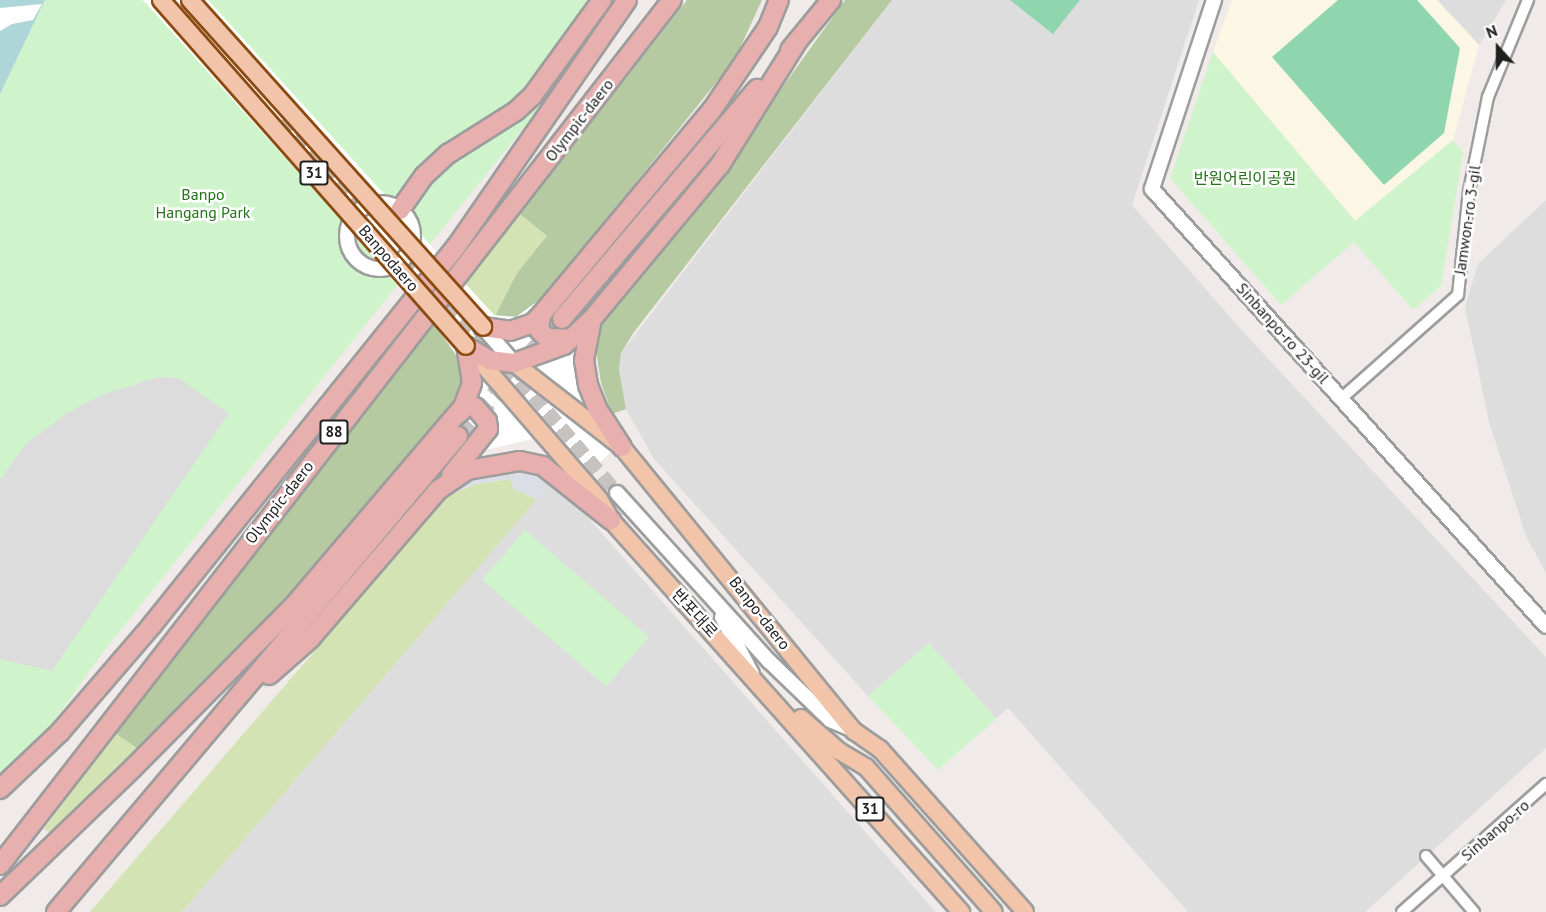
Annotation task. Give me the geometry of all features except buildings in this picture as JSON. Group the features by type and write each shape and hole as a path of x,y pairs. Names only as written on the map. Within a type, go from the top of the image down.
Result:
{"highway":[{"path":"400,210 424,176 448,154 516,111 533,95 602,0"},
{"path":"375,381 456,247 627,0"},
{"name":"Olympic-daero","path":"0,865 311,461 672,0"},
{"path":"483,327 510,331 533,323 541,315 712,110 768,27 779,0"},
{"path":"562,319 831,0"},
{"path":"466,346 489,360 514,363 548,353 574,338 720,165 796,42"},
{"path":"0,789 60,732 152,626 456,247"},
{"path":"541,315 539,330 546,338 557,341 574,338"},
{"path":"592,319 584,360 588,384 598,410 622,447"},
{"path":"0,896 134,768 296,603 454,428 472,383 466,346"},
{"path":"56,912 227,711 454,428 468,405 482,414 488,429 438,490 310,639 227,711"},
{"path":"152,626 311,461"},
{"path":"438,490 478,466 530,462 551,470 611,520"}],"main road":[{"name":"Banpodaero","path":"161,0 526,411 599,499 611,520"},
{"name":"Banpodaero","path":"190,0 483,327"},
{"name":"Banpo-daero","path":"514,363 622,447 723,565 854,731 880,749 1025,912"},
{"name":"반포대로","path":"611,520 778,706"},
{"name":"31","path":"778,706 797,715 839,751 866,767 994,912"},
{"name":"31","path":"778,706 961,912"},
{"name":"31","path":"854,731 866,767"}],"street":[{"name":"Sinbanpo-ro 23-gil","path":"1214,0 1152,189 1546,626"},
{"name":"Jamwon-ro 3-gil","path":"1342,398 1458,295 1469,191 1488,98 1528,0"},
{"path":"373,204 392,205 400,210 413,234 409,252 395,266 385,269 365,266 348,246 347,232 354,215 373,204"},
{"name":"Banpo-daero","path":"483,327 514,363"},
{"name":"Banpo-daero","path":"617,493 711,600"},
{"path":"711,600 830,720 854,731"},
{"path":"711,600 753,678"},
{"name":"Sinbanpo-ro","path":"1402,912 1546,784"},
{"path":"1426,856 1474,912"}],"shaded area":[{"path":"892,0 1199,0 1132,205 1247,336 1546,657 1546,748 1365,912 1188,912 1008,708 996,719 929,643 868,696 654,459 626,409 619,371 621,353"},
{"path":"1232,0 1437,0 1479,45 1453,140 1355,221 1213,52"},
{"path":"1437,0 1506,0 1479,45"},
{"path":"1546,200 1546,573 1526,536 1489,422 1465,307 1478,264"},
{"path":"158,377 178,378 229,413 52,671 0,659 0,480 26,444 66,414 99,396"},
{"path":"528,469 555,478 537,499 514,489 510,479 476,484 448,496 461,482 481,472"},
{"path":"551,482 584,513 936,912 182,912"}],"green space":[{"name":"Banpo Hangang Park","path":"45,0 626,0 100,656 0,798 0,94"},
{"path":"687,0 762,0 735,59 545,296 516,317 495,316 517,273 547,236 520,214"},
{"path":"845,0 892,0 634,332 621,353 619,370 626,409 612,414 601,383 596,350 598,321 746,138"},
{"path":"1010,0 1080,0 1053,34"},
{"path":"1338,0 1417,0 1460,48 1444,133 1384,185 1272,57"},
{"name":"반원어린이공원","path":"1213,52 1355,221 1453,140 1463,152 1441,286 1413,310 1354,242 1281,305 1170,178"},
{"path":"520,214 547,236 517,273 495,316 463,282"},
{"path":"433,322 460,361 464,378 452,414 245,648 138,749 115,733"},
{"path":"510,479 514,489 537,499 182,912 90,912 448,496 476,484"},
{"path":"525,530 649,637 606,686 482,580"},
{"path":"929,643 996,719 938,770 868,696"},
{"path":"115,733 138,749 50,833 44,829"}],"water":[{"path":"0,0 45,0 0,94"}],"pier":[{"path":"143,0 208,0 494,315 516,317 545,296 589,341 581,374 623,440 580,482 536,438 486,450 448,410 464,378 460,361 444,334"},
{"path":"42,4 33,20 12,24 0,31 0,8"}],"tunnel":[{"path":"280,122 358,211"},
{"path":"403,260 534,396 617,493"},
{"path":"458,436 562,319"}]}
